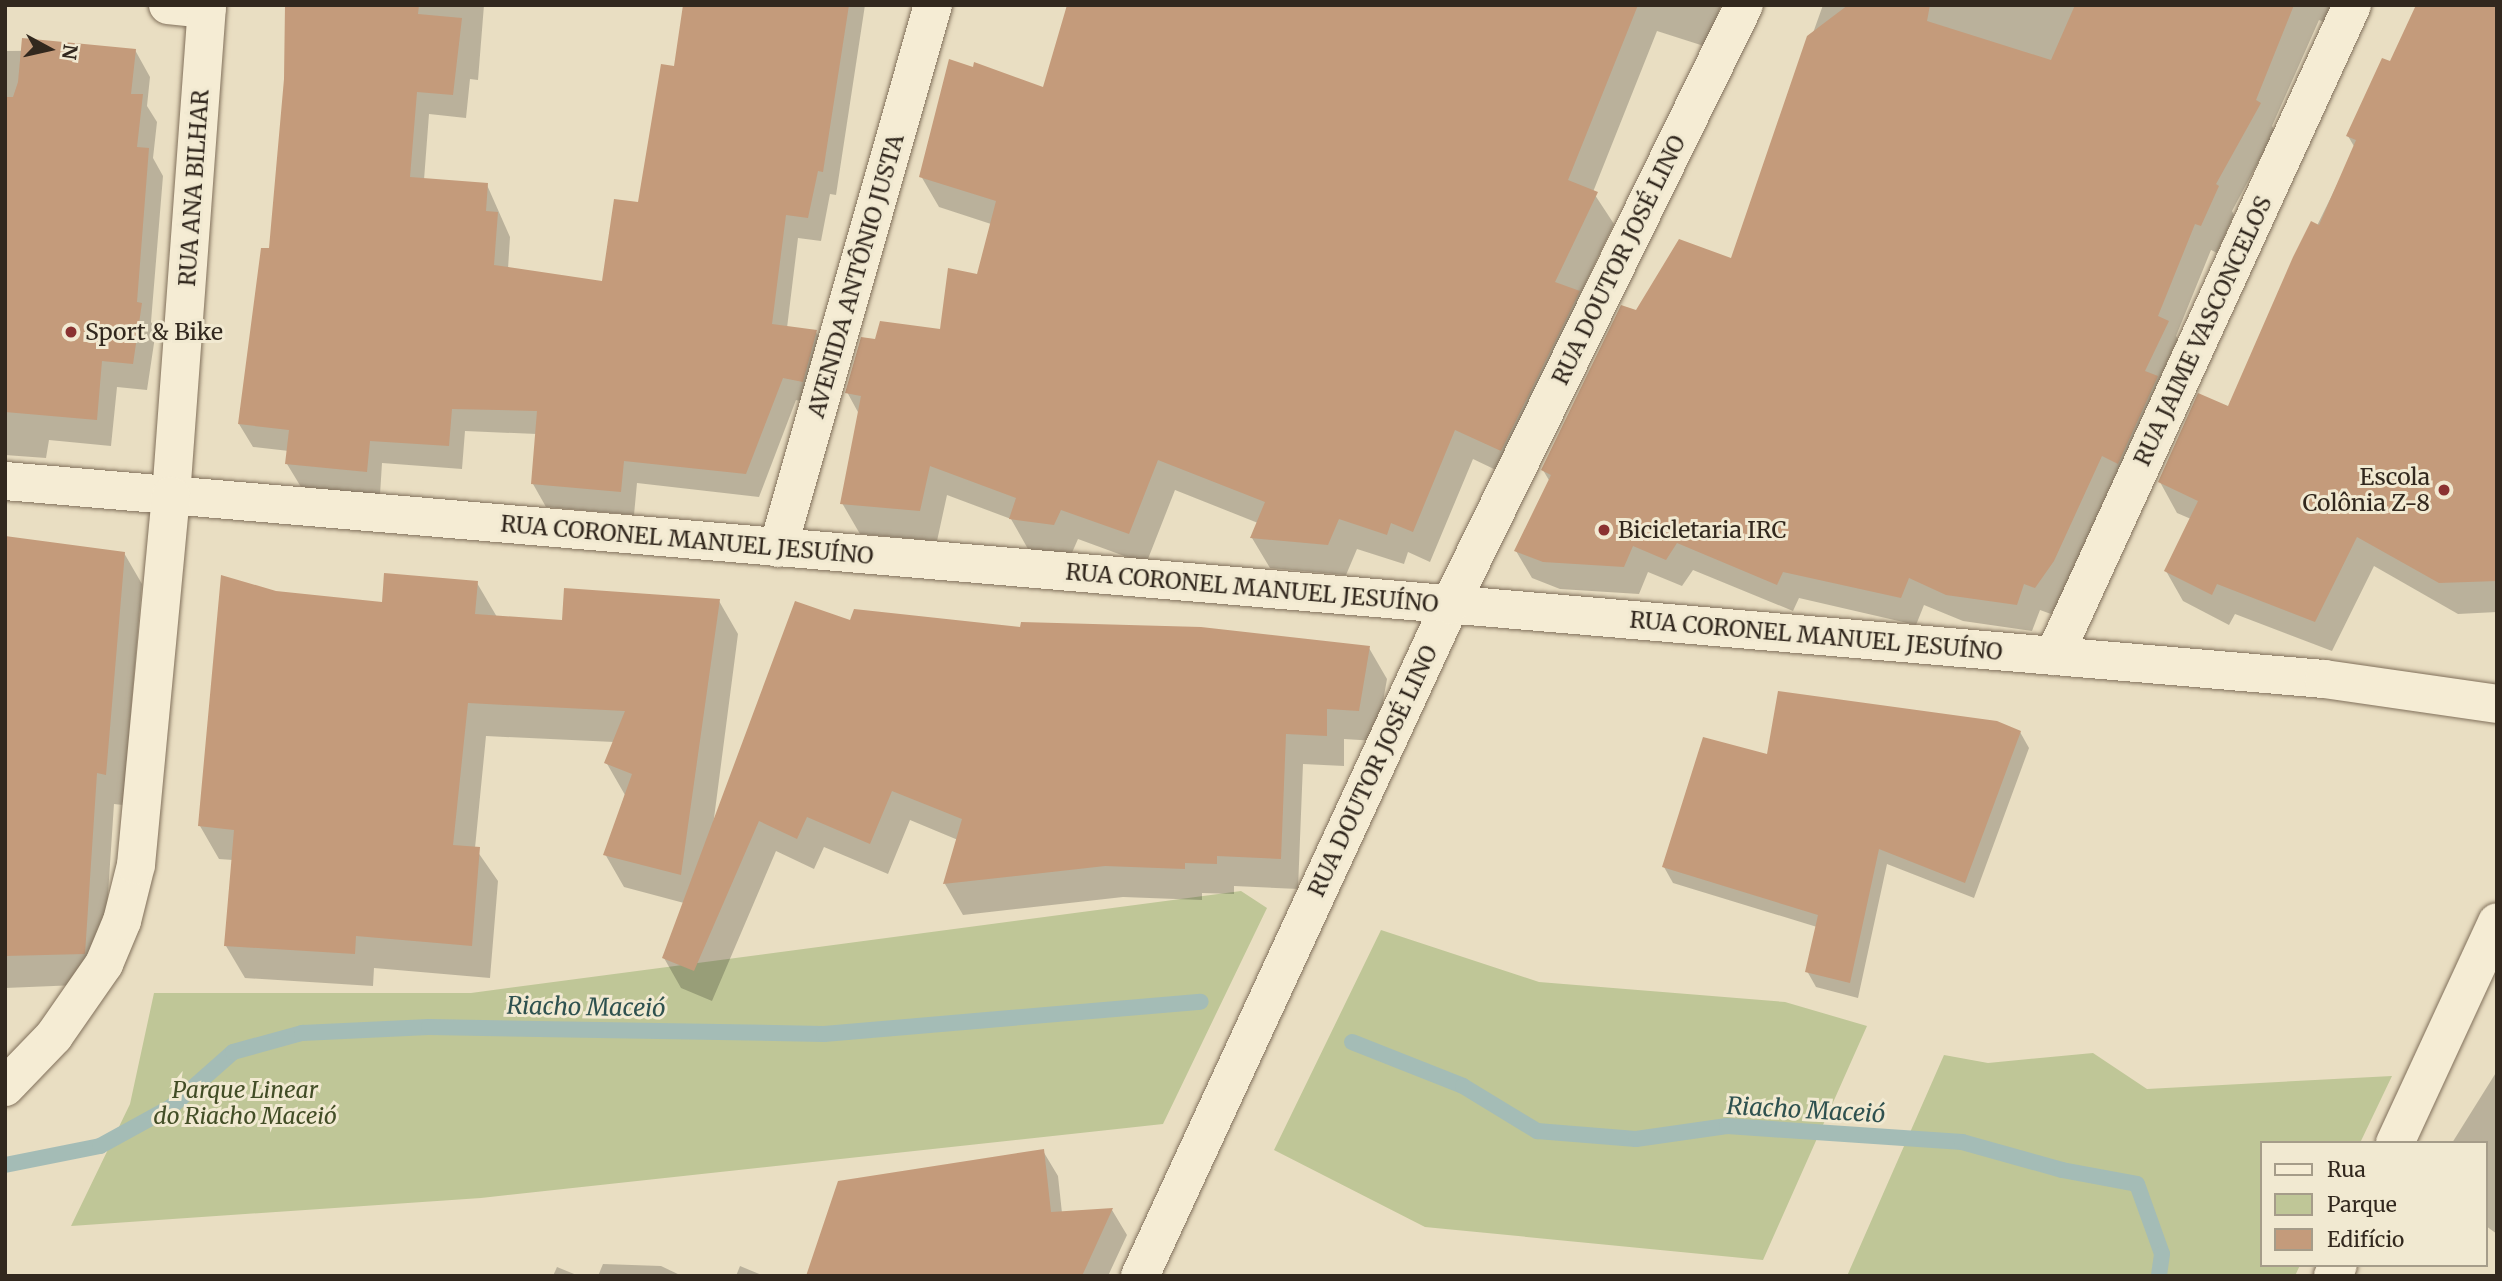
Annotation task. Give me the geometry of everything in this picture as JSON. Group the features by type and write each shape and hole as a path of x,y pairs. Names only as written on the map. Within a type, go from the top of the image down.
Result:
{"street":[{"path":"167,5 207,7"},
{"name":"AVENIDA ANTÔNIO JUSTA","path":"778,548 933,5"},
{"name":"RUA DOUTOR JOSÉ LINO","path":"1140,1276 1450,605 1744,5"},
{"name":"RUA JAIME VASCONCELOS","path":"2054,656 2352,5"},
{"name":"RUA ANA BILHAR","path":"5,1087 54,1037 104,964 122,921 136,865 171,496 207,7"},
{"name":"RUA CORONEL MANUEL JESUÍNO","path":"5,481 2324,679 2497,704"},
{"path":"2396,1141 2497,922"}],"green space":[{"name":"Parque Linear do Riacho Maceió","path":"1241,891 1267,908 1163,1124 481,1198 71,1226 130,1104 154,993 471,993"},
{"path":"1381,930 1539,982 1785,1002 1867,1026 1763,1260 1425,1227 1274,1150"},
{"path":"2093,1053 2147,1089 2392,1076 2361,1141 2260,1141 2260,1267 2299,1267 2295,1276 1847,1276 1944,1055 1988,1063"}],"building":[{"path":"285,5 419,5 418,14 462,18 453,95 417,92 410,177 488,183 486,211 498,212 494,265 602,281 614,199 638,202 661,64 674,66 683,5 849,5 823,172 818,171 808,218 786,215 772,324 817,330 803,382 783,378 746,474 624,461 621,492 531,484 537,411 452,409 449,446 370,441 367,472 285,464 289,430 238,424 261,248 269,248 284,79"},
{"path":"1067,5 1638,5 1568,180 1598,192 1555,282 1580,291 1501,451 1455,430 1413,532 1391,523 1387,535 1339,519 1328,545 1250,538 1265,502 1158,460 1129,534 1061,510 1054,525 1009,519 1016,498 930,466 920,511 840,504 861,396 845,393 861,337 875,339 880,321 940,329 948,268 977,274 996,201 919,177 949,59 973,67 974,62 1043,87"},
{"path":"1848,5 1930,5 1927,21 2051,60 2075,5 2294,5 2256,100 2261,103 2216,184 2219,186 2201,226 2195,224 2158,316 2169,321 2145,371 2158,376 2118,464 2102,456 2054,561 2035,588 2024,584 2017,605 1946,595 1909,578 1901,598 1783,572 1777,585 1677,543 1666,560 1633,546 1624,567 1543,562 1514,551 1551,475 1541,470 1621,305 1636,310 1679,239 1731,258 1807,36"},
{"path":"2416,5 2497,5 2497,581 2439,583 2357,537 2315,622 2217,584 2212,595 2164,571 2198,501 2158,482 2198,393 2228,406 2311,221 2319,225 2356,140 2346,136 2382,58 2390,61"},
{"path":"22,38 136,49 131,94 143,94 137,147 149,148 137,302 142,303 133,364 102,361 97,420 5,412 5,97 13,97 18,82"},
{"path":"5,536 125,552 106,775 97,773 85,954 5,956"},
{"path":"384,573 478,581 475,614 562,620 564,588 720,599 681,875 603,855 632,774 604,763 625,711 468,703 453,845 480,847 472,946 356,936 355,954 224,946 234,830 198,826 221,575 276,591 382,602"},
{"path":"795,601 850,620 854,609 1020,627 1021,622 1201,627 1370,646 1359,711 1327,709 1327,736 1286,734 1281,859 1217,856 1217,864 1185,863 1185,869 1105,866 943,884 962,819 892,791 870,844 807,817 797,839 759,821 694,971 662,958"},
{"path":"1778,691 1997,721 2021,731 1965,883 1879,849 1850,983 1805,972 1818,915 1662,867 1703,737 1767,754"},
{"path":"1044,1149 1051,1212 1113,1208 1082,1276 806,1276 838,1181"}],"waterway":[{"name":"Riacho Maceió","path":"5,1165 100,1146 171,1107 233,1052 302,1033 429,1027 824,1034 1201,1002"},
{"name":"Riacho Maceió","path":"1352,1042 1463,1086 1537,1131 1636,1139 1727,1126 1962,1142 2062,1170 2137,1184 2162,1254 2159,1276"}],"place":[{"name":"Sport & Bike","path":"71,332"},
{"name":"Escola Colônia Z-8","path":"2444,490"},
{"name":"Bicicletaria IRC","path":"1604,530"}]}
